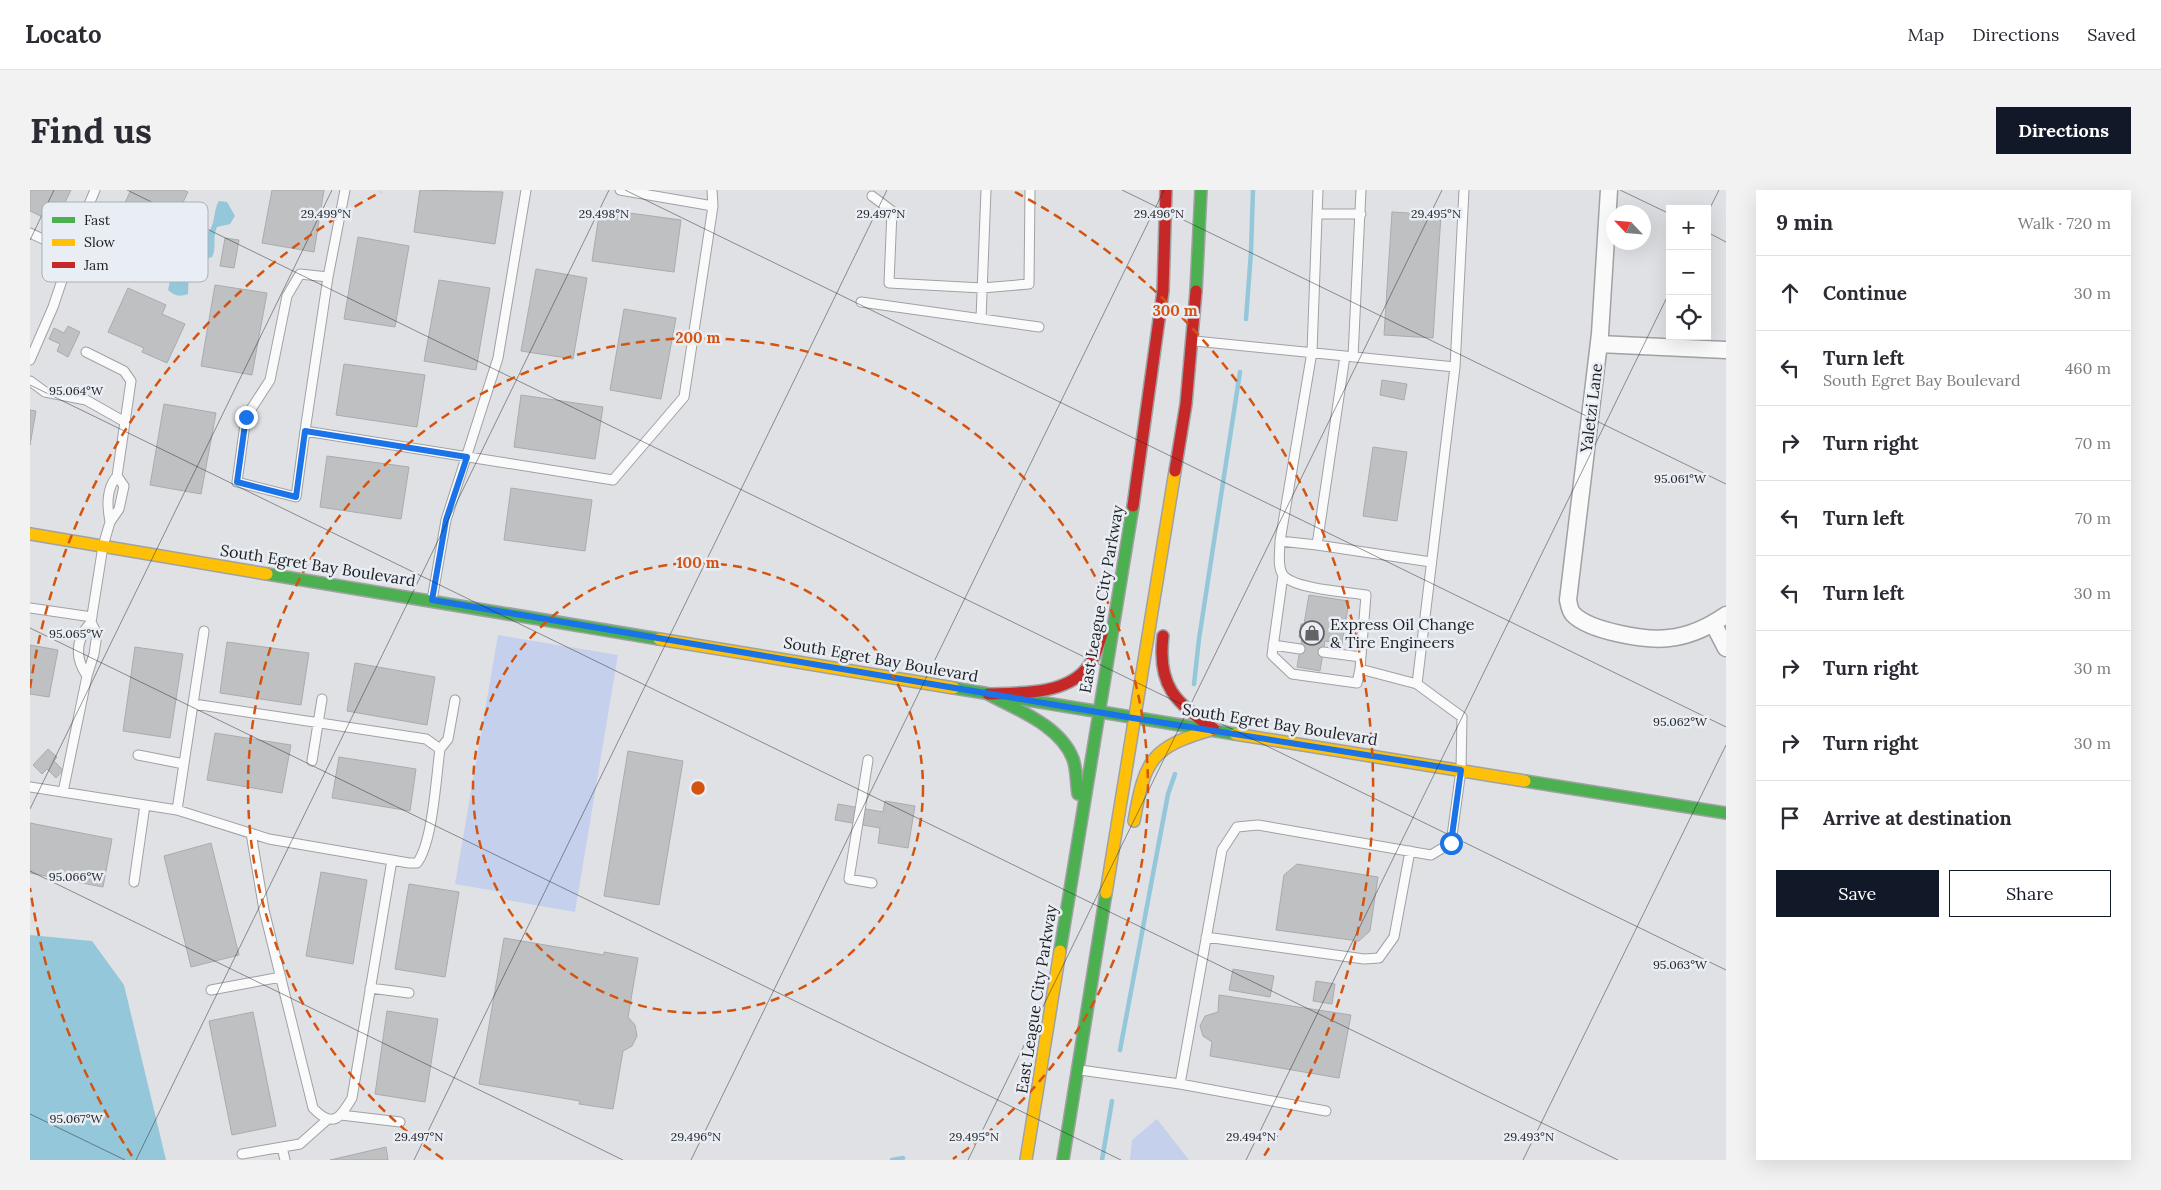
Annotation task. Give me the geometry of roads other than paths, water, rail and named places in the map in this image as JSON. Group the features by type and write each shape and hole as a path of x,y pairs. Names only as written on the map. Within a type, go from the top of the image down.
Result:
{"main road":[{"name":"East League City Parkway","path":"1026,1160 1121,580 1158,334 1162,291 1166,190"},
{"path":"1062,1160 1105,904 1133,718 1176,466 1193,341 1202,190"},
{"path":"1176,466 1182,505"},
{"name":"South Egret Bay Boulevard","path":"30,534 1133,718 1214,729 1726,814"},
{"path":"988,694 1046,690 1066,683 1081,674 1094,657 1121,580"},
{"path":"1165,625 1160,661 1164,683 1174,699 1214,729"},
{"path":"988,694 1042,725 1055,734 1067,748 1073,761 1082,818"},
{"path":"1105,904 1128,841 1144,772 1150,763 1169,746 1191,735 1214,729"}],"street":[{"name":"Yaletzi Lane","path":"1609,190 1599,344 1568,600 1571,613 1581,621 1614,632 1669,638 1703,628 1719,619"},
{"path":"1599,344 1726,350"},
{"path":"1719,619 1726,648"}],"lane":[{"path":"91,202 95,190"},
{"path":"328,277 300,274 286,296 270,380 246,417 237,482 296,497 328,277 345,190"},
{"path":"432,600 446,520 498,358 526,190"},
{"path":"620,190 713,206"},
{"path":"305,431 613,480 684,397 713,206 712,190"},
{"path":"980,319 986,190"},
{"path":"872,196 892,211 889,283 982,288 1029,284 1030,190"},
{"path":"1283,575 1296,584 1366,595 1360,669 1357,683 1292,674 1272,655 1283,575 1279,561 1280,541 1312,352 1318,190"},
{"path":"1317,545 1348,356 1361,214 1361,190"},
{"path":"1417,684 1455,367 1464,190"},
{"path":"1317,214 1361,214"},
{"path":"30,233 42,238"},
{"path":"30,360 62,282"},
{"path":"861,302 1040,327"},
{"path":"1193,341 1455,367"},
{"path":"86,352 124,371 131,381 117,476 111,483 108,500 110,522"},
{"path":"30,381 45,392 86,400 125,422"},
{"path":"87,676 79,665 78,650 83,631 91,620 103,546 110,522 119,509 124,486 117,476"},
{"path":"1280,541 1431,562"},
{"path":"30,608 91,620"},
{"path":"63,792 87,676 94,654 97,634 91,620"},
{"path":"177,810 204,631"},
{"path":"1274,645 1300,649"},
{"path":"1323,652 1361,657"},
{"path":"1180,1084 1222,850 1237,828 1258,825 1431,855 1451,843 1461,770 1462,717 1417,684 1360,669"},
{"path":"312,761 322,699"},
{"path":"30,787 177,810 269,839 417,863 422,857 427,842 440,749 448,739 456,700"},
{"path":"194,704 426,739 440,749"},
{"path":"138,755 184,764"},
{"path":"868,760 849,879 872,883"},
{"path":"134,882 145,805"},
{"path":"251,833 264,910 313,1108 321,1116 328,1119 336,1119 341,1115 352,1098 392,860"},
{"path":"1206,937 1364,959 1379,958 1394,937 1410,851"},
{"path":"211,990 281,977"},
{"path":"370,988 410,993"},
{"path":"1078,1070 1180,1084 1326,1111"},
{"path":"341,1115 400,1122"},
{"path":"242,1154 300,1144 328,1119"},
{"path":"282,1147 285,1160"}],"waterway":[{"path":"1246,319 1253,190"},
{"path":"1194,684 1199,639 1240,372"},
{"path":"1120,1050 1168,794 1175,774"},
{"path":"1102,1160 1112,1101"},
{"path":"892,1160 903,1158"}],"place":[{"name":"Express Oil Change & Tire Engineers","path":"1312,633"}]}
